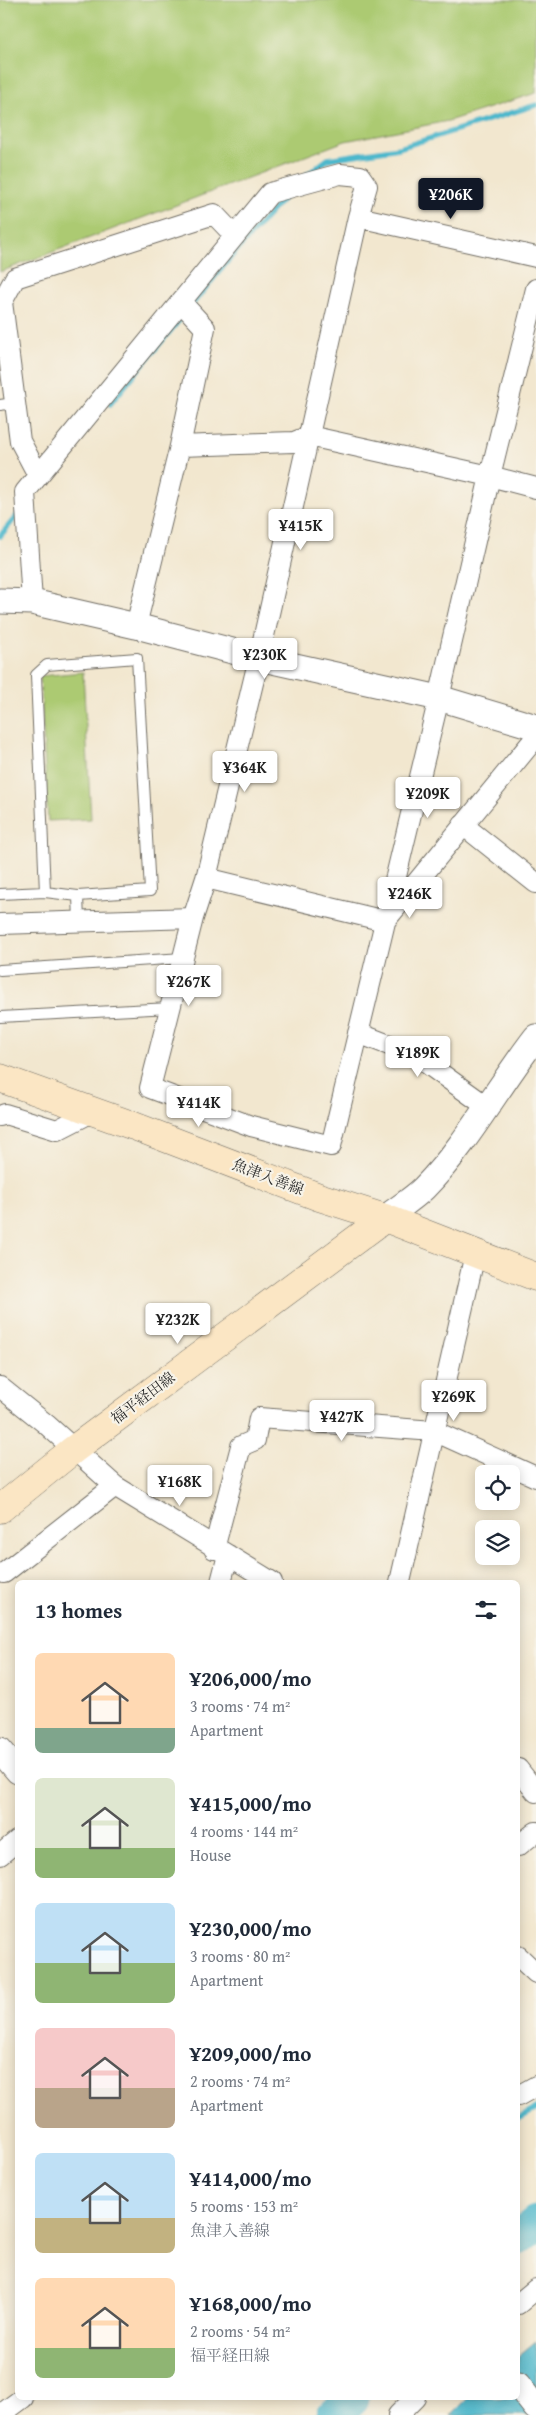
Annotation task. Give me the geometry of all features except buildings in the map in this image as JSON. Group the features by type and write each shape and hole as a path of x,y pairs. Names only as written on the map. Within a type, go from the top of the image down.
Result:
{"main road":[{"name":"魚津入善線","path":"0,1078 94,1111 319,1197 384,1218 536,1277"},
{"name":"福平経田線","path":"0,1509 73,1450 384,1218"}],"street":[{"path":"32,602 24,492 270,193 340,174 360,176 367,186 358,217 259,658 206,878 193,918 150,1088 251,1126 331,1146 536,290"},
{"path":"38,475 20,441 7,404 2,302 15,278 214,214 235,236"},
{"path":"358,217 536,257"},
{"path":"136,626 180,446 205,328 181,302"},
{"path":"180,446 294,442 309,436 536,488"},
{"path":"0,601 32,602 136,626 259,658 439,698 536,728"},
{"path":"385,921 536,737"},
{"path":"463,825 536,883"},
{"path":"206,878 385,921"},
{"path":"0,924 193,918"},
{"path":"358,1033 416,1055 486,1106"},
{"path":"384,1218 429,1182 455,1153 536,1036"},
{"path":"0,1116 5,1114 57,1130 94,1111"},
{"path":"400,1580 475,1254"},
{"path":"0,1387 46,1424 115,1486 269,1580"},
{"path":"221,1580 221,1552 241,1446 255,1440 259,1418 434,1431 536,1478"},
{"path":"4,1573 115,1486"},
{"path":"0,1750 15,1768"},
{"path":"520,1772 536,1792"},
{"path":"520,1844 536,1832"},
{"path":"0,1855 15,1842"},
{"path":"520,1958 536,1973"},
{"path":"520,2095 536,2086"},
{"path":"520,2302 536,2289"},
{"path":"520,2388 536,2408"},
{"path":"0,2415 20,2400"},
{"path":"398,2415 413,2400"}],"lane":[{"path":"0,894 45,892 78,896 150,891 137,658 47,665 36,675 45,892"},
{"path":"78,896 79,921"},
{"path":"0,970 183,958"},
{"path":"0,1017 170,1008"}],"green space":[{"path":"0,0 536,0 536,93 448,121 345,141 0,272"},
{"path":"83,672 91,819 48,821 40,676"}],"water":[{"path":"536,2341 536,2415 451,2415 466,2400 520,2400 520,2354"}],"waterway":[{"path":"307,175 328,159 399,148 536,105"},
{"path":"110,404 232,256 286,195"},
{"path":"0,536 21,511"},
{"path":"520,2118 536,2109"},
{"path":"520,2236 536,2223"},
{"path":"334,2415 350,2400"}]}
